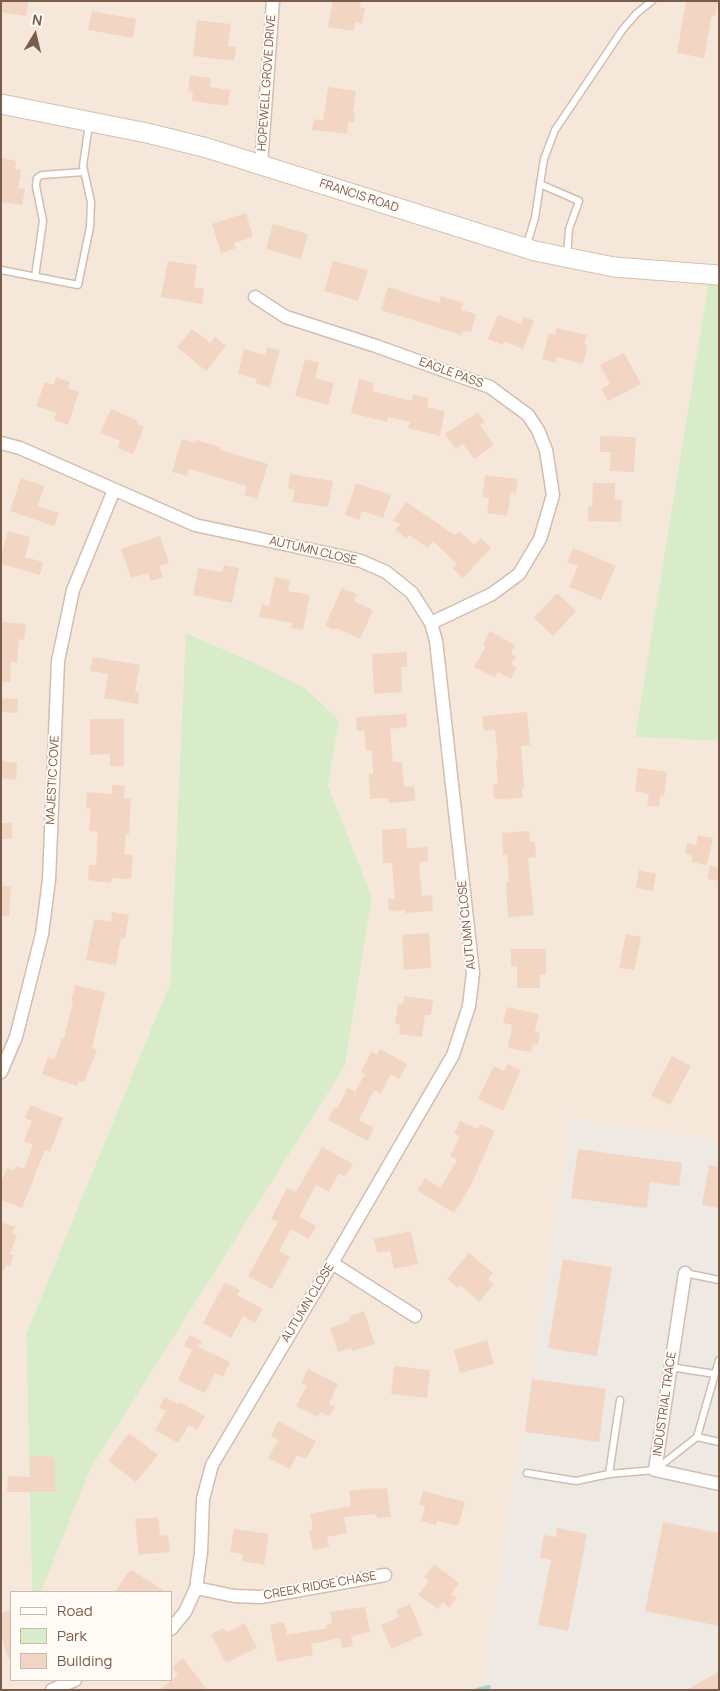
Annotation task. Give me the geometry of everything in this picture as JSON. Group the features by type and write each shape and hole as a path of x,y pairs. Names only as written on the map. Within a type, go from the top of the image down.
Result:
{"street":[{"name":"HOPEWELL GROVE DRIVE","path":"261,165 273,1"},
{"name":"FRANCIS ROAD","path":"1,104 147,132 207,148 526,248 567,258 614,268 719,275"},
{"name":"EAGLE PASS","path":"255,296 286,317 490,386 528,415 538,430 546,450 553,495 540,539 519,574 492,594 431,623"},
{"name":"AUTUMN CLOSE","path":"1,443 20,448 195,525 361,562 386,572 412,593 431,623 436,641 473,973 469,1006 453,1055 212,1465 203,1498 201,1553 196,1588 185,1612 172,1629"},
{"name":"MAJESTIC COVE","path":"1,1072 16,1037 42,934 48,880 58,661 73,590 114,490"},
{"path":"332,1263 415,1316"},
{"name":"INDUSTRIAL TRACE","path":"685,1273 655,1470 719,1484"},
{"name":"CREEK RIDGE CHASE","path":"196,1588 234,1596 261,1597 385,1575"},
{"path":"52,1690 73,1681"}],"lane":[{"path":"526,248 535,218 544,159 555,130 623,29 637,12 652,1"},
{"path":"1,270 78,285 90,227 91,202 83,166 89,121"},
{"path":"35,277 43,222 36,186 37,178 42,175 84,172"},
{"path":"540,184 579,201 568,229 567,258"},
{"path":"685,1273 719,1280"},
{"path":"527,1473 576,1481 609,1474 655,1470 697,1437 719,1360"},
{"path":"670,1367 715,1374"},
{"path":"609,1474 620,1400"},
{"path":"697,1437 719,1442"}],"shaded area":[{"path":"1,1 719,1 719,270 635,736 719,741 719,1142 571,1119 481,1690 1,1690","holes":["187,633 304,687 339,720 328,786 372,897 345,1066 91,1468 41,1591 172,1591 172,1681 10,1681 10,1591 32,1591 26,1334 170,983"]},
{"path":"571,1119 719,1142 719,1690 481,1690"}],"green space":[{"path":"710,275 719,275 719,741 635,737"},
{"path":"186,633 253,662 304,687 339,720 328,786 372,897 345,1066 91,1468 41,1591 32,1591 26,1334 170,983"}],"building":[{"path":"1,1 29,1 26,16 1,12"},
{"path":"333,1 361,1 360,7 365,8 362,24 355,22 354,31 328,27"},
{"path":"686,1 718,1 715,16 712,15 704,58 677,53"},
{"path":"92,11 136,19 133,38 88,30"},
{"path":"197,20 231,24 228,46 236,47 234,61 193,56"},
{"path":"190,75 211,78 210,87 230,90 228,106 192,101 193,92 188,91"},
{"path":"328,87 356,91 353,112 355,112 354,122 348,122 347,134 312,130 314,119 323,121"},
{"path":"1,158 16,161 15,169 21,170 18,188 25,189 22,205 1,202"},
{"path":"246,213 253,237 234,243 236,248 221,253 212,224"},
{"path":"273,224 308,234 301,259 266,249"},
{"path":"168,261 197,265 194,287 204,289 202,304 161,297"},
{"path":"333,261 368,270 358,301 324,291"},
{"path":"388,287 439,303 441,296 463,303 461,310 476,314 471,332 463,331 461,335 381,310"},
{"path":"498,315 521,324 524,317 534,321 523,349 504,341 503,345 488,339"},
{"path":"557,328 587,335 584,344 588,345 583,364 557,357 556,363 542,359 549,333 555,335"},
{"path":"192,329 210,343 215,337 226,346 206,371 177,347"},
{"path":"267,347 280,350 270,387 255,383 257,379 238,374 244,349 265,355"},
{"path":"624,353 641,384 608,401 601,389 610,384 600,365"},
{"path":"305,359 319,363 315,378 334,383 328,405 295,396"},
{"path":"56,377 70,382 68,388 79,392 68,425 54,420 56,413 36,406 45,382 54,385"},
{"path":"359,379 374,383 372,391 412,401 413,394 429,398 427,407 445,411 440,436 408,428 410,422 388,417 387,422 351,413"},
{"path":"111,409 138,421 137,424 144,427 133,454 118,448 120,441 100,433"},
{"path":"478,412 485,422 480,425 494,445 474,459 463,444 456,449 445,434"},
{"path":"600,436 636,437 634,472 610,471 611,452 600,452"},
{"path":"182,439 195,443 196,440 220,447 220,450 268,464 257,499 244,495 247,486 189,469 187,476 172,472"},
{"path":"290,474 333,481 328,507 292,502 295,490 288,488"},
{"path":"485,475 518,479 516,493 511,492 507,516 487,513 489,498 482,497"},
{"path":"21,478 44,486 38,506 59,513 54,526 10,511"},
{"path":"356,483 391,495 383,518 362,511 359,520 345,515"},
{"path":"593,483 615,483 615,499 622,500 621,522 588,521 588,506 592,506"},
{"path":"406,502 455,535 459,531 474,545 481,538 491,548 463,578 452,568 457,564 433,541 428,548 409,535 407,539 395,530 400,524 393,521"},
{"path":"8,531 30,537 25,557 43,562 40,575 1,564 1,556"},
{"path":"160,536 169,563 159,566 163,577 151,581 148,573 131,578 121,549"},
{"path":"573,548 616,566 601,600 569,587 578,566 567,562"},
{"path":"224,565 239,568 232,603 193,595 198,568 222,572"},
{"path":"275,577 290,580 288,591 310,595 303,630 291,628 292,623 259,617 262,604 269,606"},
{"path":"342,588 357,594 354,601 373,610 360,639 336,628 334,630 325,626"},
{"path":"557,593 576,611 553,636 534,618"},
{"path":"1,622 26,624 24,640 19,639 17,663 11,662 10,682 1,682"},
{"path":"490,631 515,645 511,654 516,656 511,664 517,667 511,679 498,672 495,678 474,667 486,646 483,644"},
{"path":"407,652 407,667 401,667 402,692 374,694 372,654"},
{"path":"93,657 140,665 135,692 139,693 138,704 104,698 108,674 90,671"},
{"path":"1,698 18,699 17,713 1,712"},
{"path":"527,712 530,745 521,746 523,798 494,799 493,784 498,784 495,730 484,731 482,716"},
{"path":"406,714 407,727 390,729 393,762 402,762 404,787 414,786 415,801 389,803 388,798 370,799 369,774 373,774 372,750 366,751 364,730 357,731 356,717"},
{"path":"90,719 124,719 124,766 110,766 110,754 90,755"},
{"path":"1,761 17,763 16,780 1,778"},
{"path":"638,768 667,772 664,796 661,795 659,807 647,806 649,794 635,791"},
{"path":"112,785 125,786 124,798 131,799 129,834 126,834 124,854 133,855 131,879 112,878 111,883 88,880 89,865 96,865 98,832 89,831 91,809 86,808 87,792 112,794"},
{"path":"1,823 12,823 12,839 1,839"},
{"path":"406,828 407,848 428,847 428,861 419,862 422,896 432,895 433,911 405,913 405,910 389,911 388,899 395,899 392,863 383,863 382,830"},
{"path":"529,831 530,842 535,842 536,857 528,858 534,915 508,917 506,882 509,882 507,855 503,855 502,833"},
{"path":"698,835 713,838 707,865 691,862 693,856 685,854 687,843 696,845"},
{"path":"710,866 719,867 719,881 707,879"},
{"path":"639,870 656,874 653,891 636,888"},
{"path":"1,886 11,887 9,916 1,916"},
{"path":"112,912 129,915 125,939 121,938 116,965 86,960 94,919 111,922"},
{"path":"429,933 431,968 404,970 402,935"},
{"path":"626,934 641,937 634,970 619,968"},
{"path":"511,949 546,949 546,975 540,974 540,988 517,988 517,966 511,966"},
{"path":"75,985 105,992 92,1048 97,1050 84,1082 79,1081 77,1086 42,1074 48,1057 54,1060 62,1038 64,1039"},
{"path":"404,996 433,1000 431,1015 425,1015 422,1037 399,1034 400,1024 395,1024 398,1004 403,1004"},
{"path":"507,1007 539,1014 535,1032 540,1033 538,1045 533,1044 531,1052 508,1048 512,1025 503,1023"},
{"path":"380,1049 407,1064 399,1079 391,1074 381,1094 374,1090 359,1120 374,1128 368,1141 328,1120 334,1108 337,1109 348,1088 355,1092 365,1074 361,1072 371,1052 377,1055"},
{"path":"672,1056 691,1066 670,1105 651,1095"},
{"path":"508,1064 521,1070 503,1111 478,1099 494,1066 504,1071"},
{"path":"30,1105 63,1118 50,1152 45,1150 22,1208 1,1200 1,1183 7,1168 14,1171 16,1166 24,1169 33,1145 24,1141 32,1121 25,1118"},
{"path":"460,1121 478,1129 480,1124 495,1131 470,1187 454,1213 417,1190 425,1178 440,1188 457,1160 450,1156 460,1136 454,1134"},
{"path":"322,1147 353,1164 345,1177 339,1173 329,1192 316,1185 299,1217 316,1226 309,1239 291,1229 279,1251 290,1257 272,1289 248,1276 278,1222 271,1219 287,1188 296,1192"},
{"path":"578,1149 682,1163 679,1186 650,1182 647,1208 571,1198"},
{"path":"709,1165 719,1167 719,1208 702,1205"},
{"path":"1,1222 15,1227 12,1233 17,1235 10,1254 14,1255 10,1266 6,1265 2,1274"},
{"path":"411,1231 418,1264 394,1269 390,1251 377,1253 374,1239"},
{"path":"469,1253 493,1273 488,1279 494,1284 479,1302 460,1285 458,1288 447,1279"},
{"path":"563,1259 612,1267 597,1356 548,1348"},
{"path":"225,1282 240,1290 237,1295 263,1309 255,1323 243,1316 231,1338 203,1323"},
{"path":"364,1311 375,1344 352,1351 351,1348 338,1352 330,1328 350,1321 349,1316"},
{"path":"190,1335 202,1341 198,1347 230,1362 223,1377 215,1373 205,1393 178,1380 192,1350 184,1346"},
{"path":"487,1340 494,1364 460,1373 454,1350"},
{"path":"394,1366 430,1370 427,1398 391,1394"},
{"path":"308,1369 338,1384 329,1404 335,1407 330,1416 320,1412 318,1417 296,1406 307,1386 301,1383"},
{"path":"532,1379 606,1389 599,1442 525,1432"},
{"path":"165,1397 178,1404 180,1402 205,1416 197,1430 189,1425 178,1443 155,1430 166,1411 159,1408"},
{"path":"278,1421 316,1441 306,1459 297,1455 290,1469 268,1458 278,1440 271,1436"},
{"path":"129,1433 158,1455 136,1482 108,1461"},
{"path":"30,1456 55,1457 55,1492 7,1492 8,1476 30,1477"},
{"path":"387,1488 391,1517 377,1518 376,1514 344,1517 347,1533 327,1537 329,1547 313,1550 309,1530 313,1529 310,1514 351,1506 349,1491"},
{"path":"423,1491 465,1502 458,1526 437,1521 436,1525 421,1521 425,1506 419,1505"},
{"path":"158,1517 160,1536 168,1535 170,1552 139,1555 135,1519"},
{"path":"663,1522 719,1533 719,1626 645,1611"},
{"path":"557,1528 587,1534 568,1631 538,1625 551,1560 540,1558 544,1535 556,1537"},
{"path":"234,1529 269,1534 264,1565 242,1561 243,1554 230,1552"},
{"path":"434,1564 459,1583 451,1594 457,1598 449,1608 443,1602 438,1609 418,1595 429,1581 424,1577"},
{"path":"129,1571 133,1571 164,1591 116,1591"},
{"path":"410,1604 423,1635 391,1649 381,1625 399,1617 396,1610"},
{"path":"365,1607 370,1632 351,1636 353,1646 342,1648 340,1638 311,1644 313,1655 277,1662 270,1625 284,1622 287,1635 327,1628 326,1625 332,1624 330,1612"},
{"path":"10,1610 10,1658 8,1659 1,1634 1,1613"},
{"path":"245,1623 257,1648 226,1663 211,1634 224,1628 226,1633"},
{"path":"183,1658 207,1690 160,1690 178,1675 172,1667"},
{"path":"719,1672 719,1690 686,1690"}],"waterway":[{"path":"477,1690 489,1687"}]}
